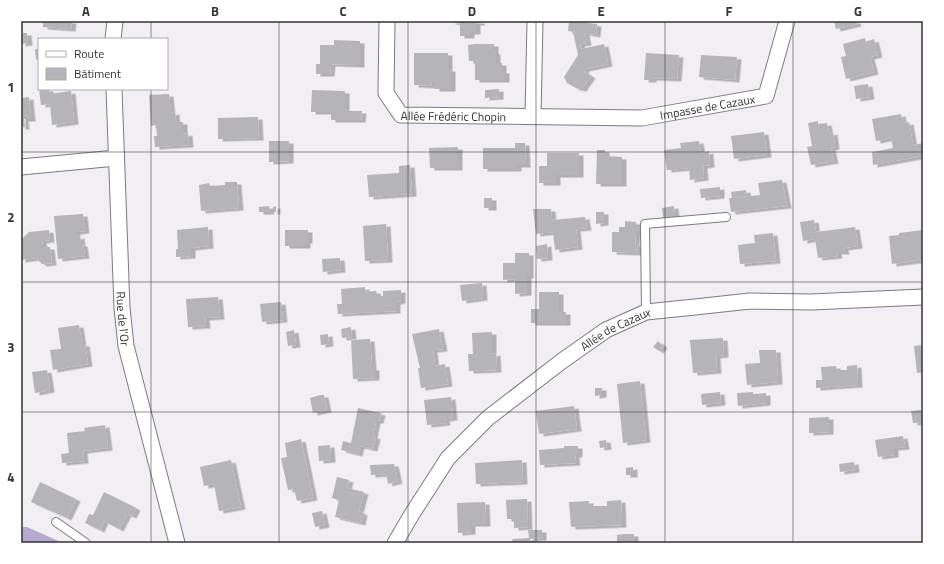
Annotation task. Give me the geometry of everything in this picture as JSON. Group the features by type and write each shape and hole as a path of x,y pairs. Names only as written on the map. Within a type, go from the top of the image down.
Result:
{"street":[{"path":"113,38 115,21"},
{"name":"Allée Frédéric Chopin","path":"387,21 386,94 401,115 642,118"},
{"path":"533,116 535,21"},
{"name":"Impasse de Cazaux","path":"642,118 766,96 786,21"},
{"name":"Rue de l'Or","path":"114,90 122,308 126,346 177,543"},
{"path":"21,166 116,158"},
{"name":"Allée de Cazaux","path":"395,543 448,458 488,418 562,361 606,330 646,312 750,301 811,302 923,297"}],"lane":[{"path":"646,312 645,224 726,216"},
{"path":"56,522 86,543"}],"shaded area":[{"path":"21,527 27,527 63,543 21,543"}],"building":[{"path":"43,21 72,21 71,29 43,27"},
{"path":"451,21 480,21 480,23 476,23 476,32 470,32 470,36 460,36 460,23"},
{"path":"569,21 597,24 596,35 585,33 587,43 580,44 581,49 604,44 608,64 585,69 584,71 591,76 582,89 576,88 567,83 564,77 578,55 573,32 568,31"},
{"path":"834,21 856,21 857,24 836,29"},
{"path":"21,33 27,33 28,43 21,44"},
{"path":"865,38 866,42 874,39 878,55 870,57 874,72 846,79 841,57 846,56 843,44"},
{"path":"334,40 360,41 360,65 331,64 330,74 316,74 316,64 320,64 320,45 334,45"},
{"path":"494,44 496,63 502,63 502,71 505,71 505,80 475,80 475,61 469,61 468,45"},
{"path":"35,49 38,49 38,59 36,60"},
{"path":"414,53 448,53 448,69 451,69 451,89 435,89 435,82 431,82 432,86 414,85"},
{"path":"646,53 679,55 677,79 652,78 652,80 644,80"},
{"path":"701,55 737,57 735,80 699,77"},
{"path":"868,84 870,97 856,99 854,86"},
{"path":"499,89 499,97 485,98 485,90"},
{"path":"39,90 49,90 49,94 71,91 74,122 52,125 50,104 41,105"},
{"path":"312,90 345,91 345,109 348,109 347,111 362,111 361,120 331,120 331,112 311,112"},
{"path":"169,94 171,113 175,112 176,122 183,122 183,134 188,133 189,145 155,147 154,136 157,136 156,125 151,126 149,95"},
{"path":"29,97 31,119 24,119 25,127 21,127 21,98"},
{"path":"901,114 903,123 909,122 913,145 923,143 923,156 873,165 872,152 893,148 891,138 876,141 872,119"},
{"path":"258,117 259,138 218,139 218,118"},
{"path":"818,121 818,124 827,123 829,133 833,132 835,147 831,148 834,161 811,165 807,147 812,146 808,123"},
{"path":"764,132 767,155 734,159 731,136"},
{"path":"269,141 289,141 289,161 269,162"},
{"path":"699,141 701,153 709,151 710,165 703,166 704,178 690,180 689,168 667,170 664,150 681,148 680,143"},
{"path":"515,143 525,143 526,165 517,165 517,169 483,169 483,148 515,148"},
{"path":"458,147 458,168 430,168 429,148"},
{"path":"597,150 605,150 605,156 622,157 622,184 596,184"},
{"path":"547,153 579,153 579,175 556,175 556,183 539,183 539,166 547,166"},
{"path":"410,165 412,194 369,197 367,175 399,173 399,166"},
{"path":"782,180 787,206 731,212 729,198 732,198 731,192 746,190 747,196 734,198 760,195 758,183"},
{"path":"225,182 237,182 239,208 201,211 199,185 209,183 210,186 225,185"},
{"path":"720,187 720,196 701,198 700,189"},
{"path":"484,198 492,198 492,208 484,208"},
{"path":"269,206 270,212 259,212 259,207"},
{"path":"276,206 276,212 273,212 273,207"},
{"path":"674,206 675,216 663,218 662,208"},
{"path":"533,209 551,209 552,220 585,217 587,228 576,229 578,247 555,250 553,232 536,234"},
{"path":"596,212 604,212 604,223 596,224"},
{"path":"83,214 85,231 76,232 76,237 80,236 85,256 58,259 54,216"},
{"path":"814,220 816,232 855,227 858,246 844,248 845,252 837,252 838,256 818,258 815,239 803,241 800,222"},
{"path":"625,221 636,222 636,227 639,228 639,231 636,231 635,244 638,244 637,253 612,252 612,232 619,232 619,227 625,227"},
{"path":"386,224 388,260 365,261 363,226"},
{"path":"208,227 209,246 191,248 191,256 176,257 176,249 178,249 177,230"},
{"path":"49,230 50,240 42,241 43,247 50,247 52,263 42,264 36,258 21,260 21,238 29,232"},
{"path":"285,230 308,230 308,241 306,241 306,246 285,246"},
{"path":"923,230 923,260 892,264 889,236 899,235 899,233"},
{"path":"773,233 776,261 740,264 738,245 755,243 754,235"},
{"path":"547,244 548,258 537,259 536,246"},
{"path":"515,253 529,253 527,293 515,294 515,279 503,280 503,263 515,263"},
{"path":"340,258 341,270 323,272 322,259"},
{"path":"482,283 483,298 462,301 460,285"},
{"path":"365,287 365,292 376,291 379,296 383,296 383,291 401,290 401,301 396,302 396,311 338,314 337,304 342,304 341,289"},
{"path":"539,292 559,292 559,312 566,312 566,323 531,323 531,309 539,309"},
{"path":"218,297 220,317 205,318 206,326 188,327 186,299"},
{"path":"281,302 283,320 262,322 260,304"},
{"path":"79,325 82,344 85,344 88,364 53,370 50,350 61,349 58,328"},
{"path":"351,327 352,337 342,338 341,329"},
{"path":"439,329 443,349 433,350 435,366 445,364 448,384 421,388 418,368 420,368 412,334"},
{"path":"294,330 296,345 288,346 286,332"},
{"path":"492,332 492,354 496,353 497,370 469,371 468,354 473,354 472,333"},
{"path":"328,334 329,344 321,345 320,335"},
{"path":"723,338 724,355 716,356 717,371 693,373 690,340"},
{"path":"370,339 372,368 375,368 375,378 353,379 351,340"},
{"path":"658,341 663,346 659,351 653,347"},
{"path":"923,345 923,372 917,373 914,346"},
{"path":"759,350 776,350 778,382 747,385 745,364 760,363"},
{"path":"857,365 858,385 816,388 816,380 822,380 821,367 836,366 837,370 847,370 847,366"},
{"path":"47,370 50,390 35,393 32,372"},
{"path":"640,381 646,440 623,443 617,384"},
{"path":"595,388 602,388 602,395 595,396"},
{"path":"720,392 721,403 702,405 701,394"},
{"path":"753,392 753,394 766,393 766,403 738,406 737,393"},
{"path":"324,395 327,410 313,413 310,398"},
{"path":"451,397 453,418 445,419 446,423 427,425 424,400"},
{"path":"574,406 577,429 539,434 536,411"},
{"path":"358,408 381,413 379,421 376,421 373,436 376,437 373,449 360,446 358,454 341,450 343,441 351,443"},
{"path":"921,410 923,422 913,423 911,411"},
{"path":"829,417 829,432 809,433 809,418"},
{"path":"105,425 108,448 83,451 84,461 62,463 61,454 69,453 67,433 85,431 84,428"},
{"path":"903,436 905,447 894,448 894,455 878,457 875,440"},
{"path":"301,439 313,498 297,501 294,489 288,490 281,458 287,457 285,443"},
{"path":"606,440 607,447 600,448 599,441"},
{"path":"330,445 331,460 319,461 318,446"},
{"path":"564,446 578,446 578,455 575,455 576,463 540,465 539,450 564,448"},
{"path":"231,460 241,507 219,511 214,484 204,486 200,467"},
{"path":"522,460 523,482 476,484 475,463"},
{"path":"854,462 855,470 840,472 839,464"},
{"path":"394,464 398,481 388,484 386,474 371,475 370,465"},
{"path":"633,467 633,475 626,475 626,468"},
{"path":"337,477 349,480 347,488 364,492 359,511 363,513 361,523 335,517 339,500 332,498"},
{"path":"40,482 76,499 67,518 31,502"},
{"path":"104,492 136,508 132,516 127,514 119,529 104,521 100,530 85,523 89,514 93,515"},
{"path":"527,499 528,527 514,528 514,519 507,519 506,500"},
{"path":"621,500 622,525 571,527 569,502 589,501 589,506 607,506 607,501"},
{"path":"485,502 486,524 471,524 471,532 458,533 457,503"},
{"path":"322,511 325,525 315,527 312,513"},
{"path":"528,530 542,530 542,538 530,539 530,543 513,543 512,539 529,538"},
{"path":"634,534 634,542 617,543 617,535"}]}
